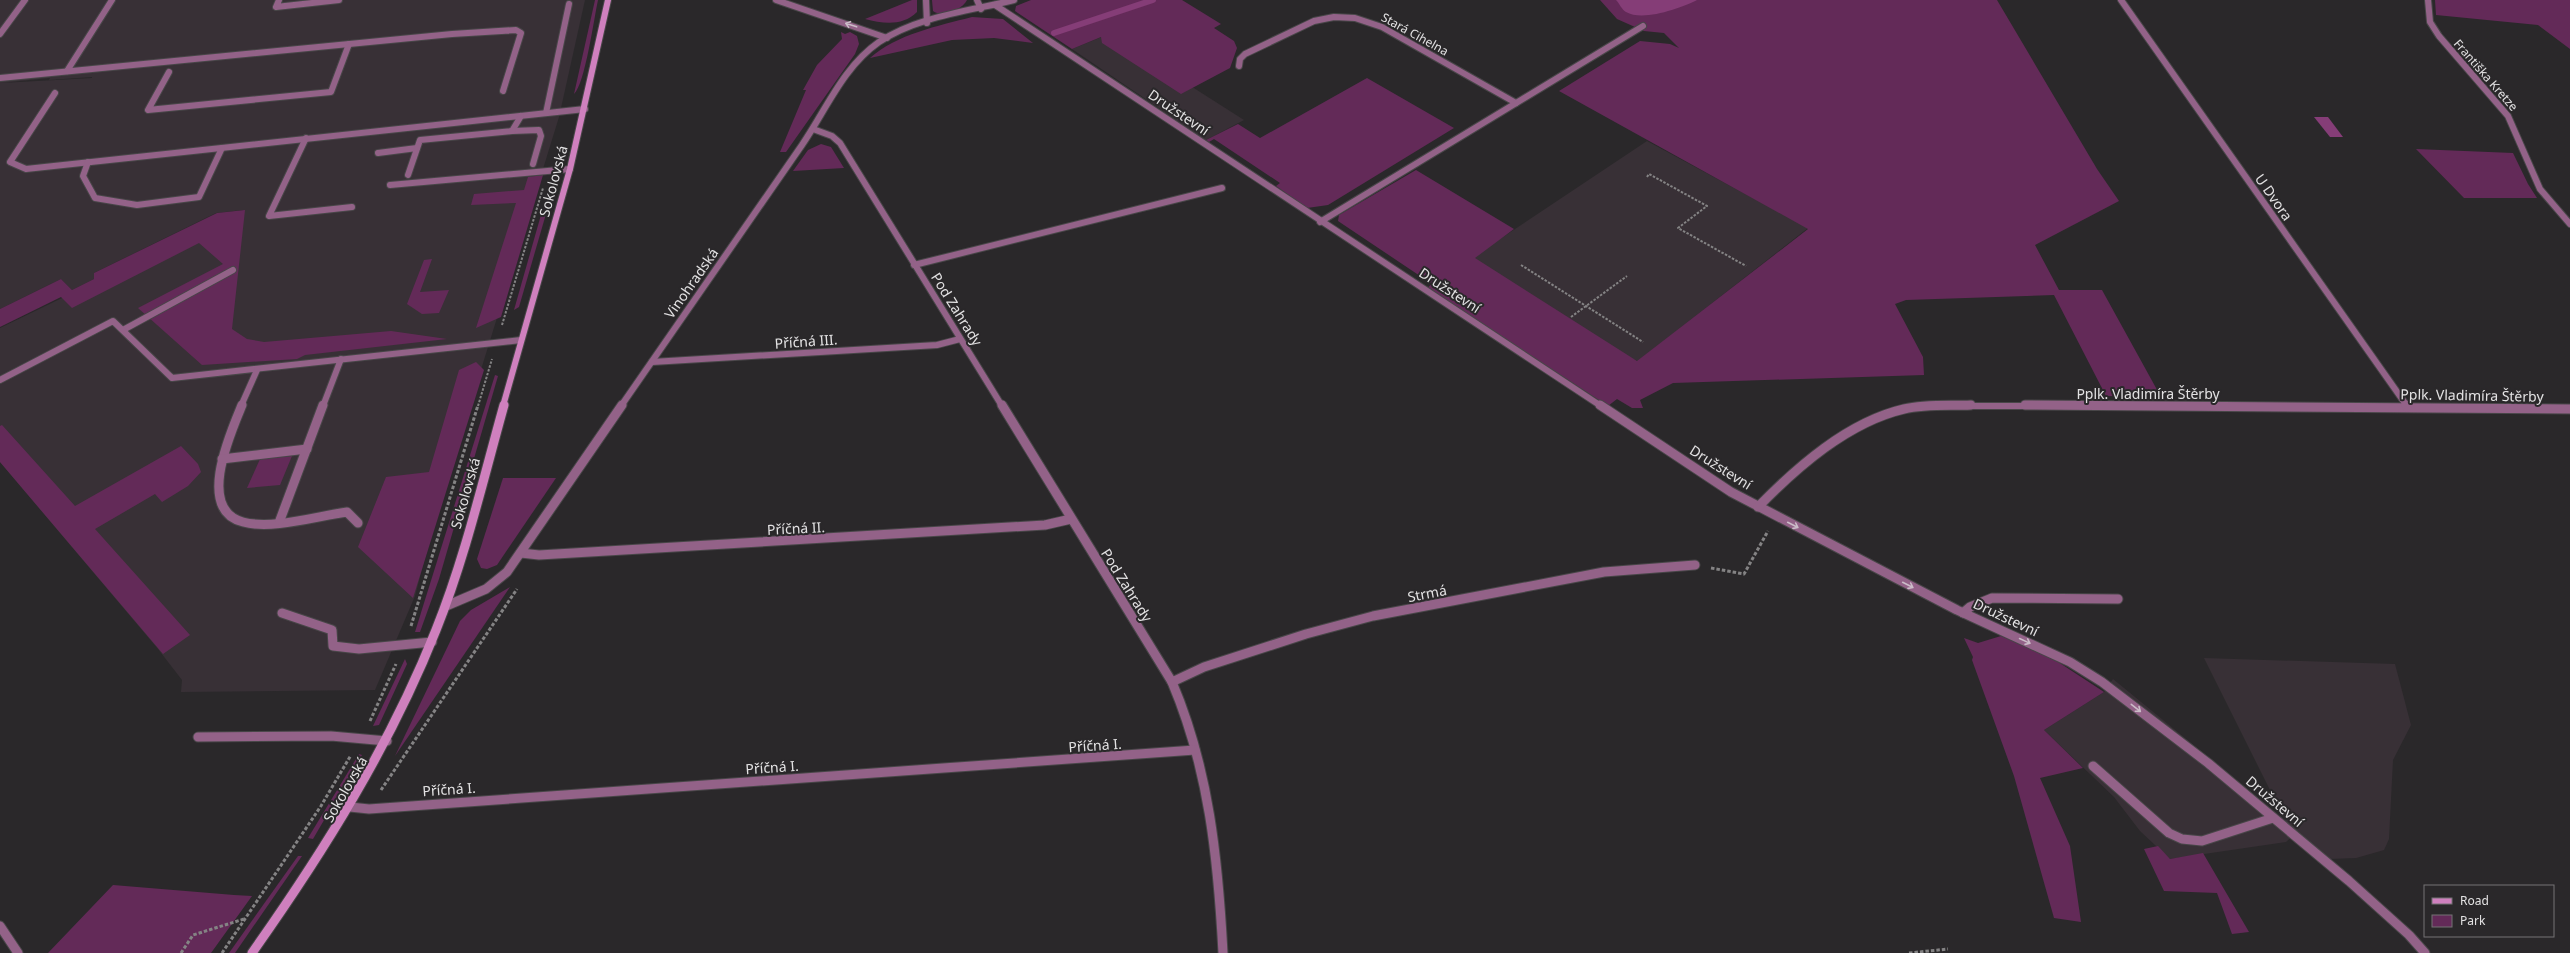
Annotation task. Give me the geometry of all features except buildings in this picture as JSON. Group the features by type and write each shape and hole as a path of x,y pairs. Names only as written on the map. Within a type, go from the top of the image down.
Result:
{"main road":[{"name":"Sokolovská","path":"252,953 350,807 387,741 432,642 446,606 570,168 585,109 608,0"}],"street":[{"path":"0,34 25,0"},
{"path":"67,71 112,0"},
{"path":"280,0 276,7 339,0"},
{"path":"776,0 888,38"},
{"path":"926,0 927,23"},
{"path":"976,0 981,9"},
{"name":"Vinohradská","path":"446,606 470,598 494,584 502,577 521,553 813,129 851,68 865,53 888,38 927,23 1014,0"},
{"name":"U Dvora","path":"2121,0 2407,407"},
{"name":"Františka Kretze","path":"2428,0 2430,22 2439,36 2508,116 2540,189 2570,224"},
{"path":"546,113 569,4"},
{"name":"Družstevní","path":"995,5 1320,222 1678,457 1758,507 1963,613 2086,671 2208,763 2349,881 2409,935 2425,953"},
{"name":"Stará Cihelna","path":"1239,66 1240,59 1245,54 1303,24 1334,17 1355,18 1382,27 1516,103"},
{"path":"1320,222 1643,26"},
{"path":"0,78 349,44 516,30 521,33 503,91"},
{"path":"169,72 148,110 331,92 349,44"},
{"path":"55,93 10,162 26,169 585,109"},
{"path":"512,131 521,116"},
{"name":"Pod Zahrady","path":"813,129 832,136 840,143 1172,682 1183,703 1211,813 1220,881 1223,953"},
{"path":"408,175 420,140 512,131 539,130 541,136 533,164"},
{"path":"306,138 269,216 352,207"},
{"path":"88,162 84,176 95,198 137,205 199,197 222,148"},
{"path":"378,152 417,148"},
{"path":"390,185 570,168"},
{"name":"Pod Zahrady","path":"914,265 1222,188"},
{"path":"123,330 233,270"},
{"path":"0,380 113,321 172,378 257,370 341,359 521,340"},
{"name":"Příčná III.","path":"652,362 678,362 936,345 960,339"},
{"path":"280,520 341,359"},
{"path":"257,370 222,458 217,496 220,504 233,519 260,523 347,512 358,523"},
{"name":"Pplk. Vladimíra Štěrby","path":"1758,507 1771,493 1843,436 1867,423 1904,409 1981,405 2570,409"},
{"path":"222,458 307,449"},
{"name":"Příčná II.","path":"521,553 539,556 1045,525 1071,520"},
{"name":"Strmá","path":"1172,682 1204,668 1306,634 1373,616 1604,572 1695,565"},
{"path":"1963,613 1970,607 1992,598 2118,598"},
{"path":"282,613 332,630 333,646 359,649 432,642"},
{"path":"198,738 331,736 387,741"},
{"name":"Příčná I.","path":"350,807 369,809 1195,750"},
{"path":"2093,766 2169,833 2182,839 2202,841 2273,818"},
{"path":"0,926 18,953"}],"path":[{"path":"222,953 321,806 361,739 405,644 548,171"},
{"path":"1647,177 1649,174 1708,206 1678,228 1746,266"},
{"path":"1521,266 1643,342"},
{"path":"1571,317 1626,276"},
{"path":"1695,565 1744,574 1776,516"},
{"path":"369,809 522,582"},
{"path":"181,953 193,935 245,919"},
{"path":"1909,953 1948,949"}],"shaded area":[{"path":"0,0 585,0 559,117 438,509 415,596 375,690 181,692 182,680 158,649 0,462 0,328 244,210 216,213 94,273 94,279 72,290 61,279 0,309","holes":["50,78 49,80 92,78 1,83"]},
{"path":"1616,0 1697,0 1682,7 1662,13 1652,15 1633,15 1623,10"},
{"path":"1109,34 1244,120 1206,140 1072,49"},
{"path":"2314,117 2328,117 2343,137 2330,137"},
{"path":"1647,141 1808,228 1638,361 1437,281"},
{"path":"2204,658 2395,664 2411,725 2393,760 2389,839 2384,850 2356,858 2329,859 2298,831 2286,842 2170,859 2140,831 2114,797 2044,730 2104,692 2113,679 2285,820"}],"green space":[{"path":"595,0 598,0 589,50 582,78 574,94"},
{"path":"912,0 917,0 917,12 906,20 886,23 865,19"},
{"path":"932,0 967,0 956,10 941,14 933,11"},
{"path":"1031,0 1182,0 1221,24 1214,28 1234,41 1237,48 1230,68 1181,94 1102,43 1101,37 1072,49 1015,11 1016,6"},
{"path":"1600,0 1997,0 2097,169 2119,201 2035,245 2059,290 2102,290 2161,397 2106,396 2054,295 1906,300 1895,304 1923,357 1924,375 1673,383 1640,400 1643,408 1632,408 1617,399 1608,406 1427,288 1432,284 1338,221 1339,215 1416,170 1514,229 1475,258 1637,361 1808,229 1559,91 1640,41 1670,44 1679,48 1664,33 1644,31 1617,19"},
{"path":"2435,0 2570,0 2570,49 2538,25 2436,15"},
{"path":"972,17 1003,19 1033,43 994,38 952,40 870,58 881,50 905,37"},
{"path":"841,32 845,34 850,32 857,36 859,44 855,54 786,152 780,152 806,90 803,90 817,65 842,39"},
{"path":"1367,78 1454,128 1328,205 1307,208 1276,186 1280,183 1214,139 1209,142 1206,140 1238,124 1260,138"},
{"path":"821,144 831,147 844,168 793,171 808,150"},
{"path":"2416,149 2513,153 2528,184 2537,198 2464,198"},
{"path":"543,175 501,317 476,328 516,203 471,205 474,194 524,190 528,177"},
{"path":"552,176 557,176 519,307 514,310"},
{"path":"245,210 232,329 247,339 264,342 391,331 447,339 305,355 297,359 202,365 138,308 223,264 199,243 72,308 61,297 0,327 0,309 61,279 72,290 94,279 94,273 217,213"},
{"path":"432,259 420,292 449,290 439,313 422,314 407,304 424,260"},
{"path":"476,362 484,370 413,598 358,547 386,477 429,472 459,370"},
{"path":"495,375 498,376 439,579 420,632 415,632"},
{"path":"2,425 75,506 181,446 198,464 201,472 188,486 162,502 155,494 95,529 190,635 163,654 0,462 0,426"},
{"path":"292,456 280,485 247,488 260,459"},
{"path":"503,478 556,478 497,565 487,569 481,568 477,559"},
{"path":"510,587 395,756 460,621 471,610"},
{"path":"2001,636 2049,656 2104,692 2044,730 2083,768 2040,778 2070,846 2081,922 2054,918 2014,776 1972,660 1973,657 1964,638 1978,643"},
{"path":"405,659 407,664 379,725 373,726"},
{"path":"359,754 362,755 313,839 308,838"},
{"path":"2158,846 2170,859 2203,853 2249,932 2232,934 2217,893 2164,891 2144,849"},
{"path":"298,856 302,856 235,953 229,953"},
{"path":"113,885 252,896 211,953 48,953"}],"waterway":[{"path":"1054,33 1153,0"}]}
